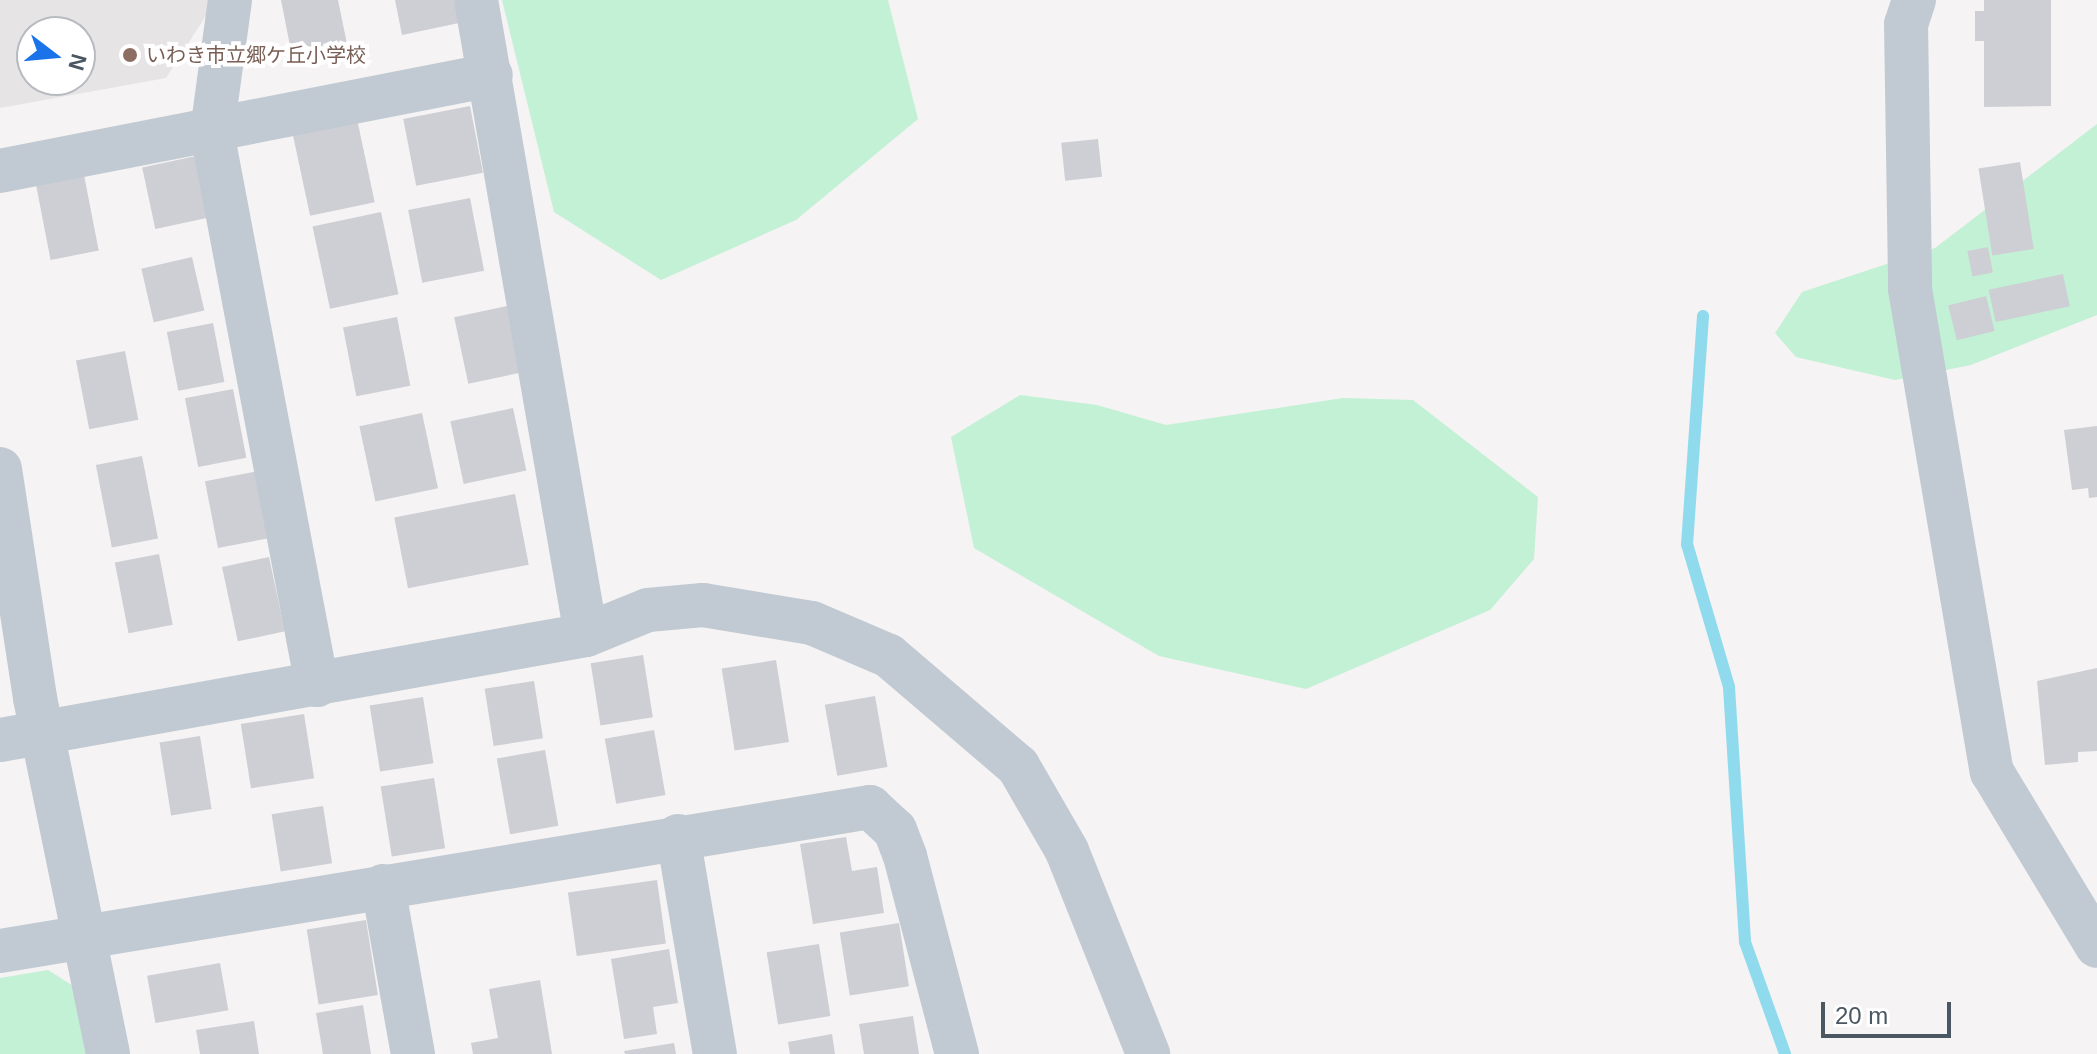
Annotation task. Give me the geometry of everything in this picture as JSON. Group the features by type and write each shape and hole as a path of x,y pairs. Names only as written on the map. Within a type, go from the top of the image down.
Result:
{"street":[{"path":"230,0 212,132 317,685"},
{"path":"476,0 586,635"},
{"path":"1914,0 1906,24 1910,289 1992,772 2097,946"},
{"path":"0,171 212,132 491,75"},
{"path":"0,470 21,736 86,936 108,1054"},
{"path":"21,736 586,635 648,610 703,605 812,623 889,656 1018,766 1067,851 1148,1054"},
{"path":"0,951 678,836 870,807 895,830 905,856 957,1054"},
{"path":"678,836 715,1054"},
{"path":"383,886 413,1054"}],"shaded area":[{"name":"いわき市立郷ケ丘小学校","path":"0,0 216,0 166,78 96,91 96,16 16,16 16,96 66,96 0,108"}],"green space":[{"path":"502,0 888,0 918,119 796,220 661,280 554,212"},
{"path":"2097,124 2097,315 1971,365 1895,380 1796,357 1775,333 1802,292 1935,248"},
{"path":"1020,395 1097,405 1166,425 1343,398 1413,400 1538,497 1534,559 1490,610 1306,689 1159,656 974,548 951,437"},
{"path":"48,970 78,989 89,1054 0,1054 0,978"}],"building":[{"path":"281,0 338,0 347,44 292,56"},
{"path":"395,0 454,0 459,23 402,35"},
{"path":"1984,0 2051,0 2051,106 1984,107 1984,41 1975,41 1975,11 1984,11"},
{"path":"470,106 483,173 416,186 403,119"},
{"path":"357,119 375,202 310,216 292,133"},
{"path":"1098,139 1102,177 1065,181 1061,143"},
{"path":"196,156 209,218 155,229 142,167"},
{"path":"2020,162 2034,249 1992,255 1979,169"},
{"path":"84,175 99,251 51,260 36,184"},
{"path":"470,198 484,271 422,283 408,210"},
{"path":"381,212 398,294 330,309 313,227"},
{"path":"1988,247 1993,273 1972,277 1967,251"},
{"path":"192,257 204,311 154,322 141,269"},
{"path":"2063,274 2070,306 1996,322 1989,290"},
{"path":"1986,296 1995,331 1957,340 1948,305"},
{"path":"507,306 521,373 468,384 454,317"},
{"path":"397,317 410,386 356,396 343,327"},
{"path":"213,323 224,382 178,391 167,332"},
{"path":"125,351 138,420 89,429 76,361"},
{"path":"233,389 246,458 198,467 185,398"},
{"path":"513,408 526,471 464,484 450,421"},
{"path":"422,413 438,488 375,502 359,426"},
{"path":"2097,426 2097,497 2089,498 2088,488 2072,490 2064,430"},
{"path":"142,456 158,538 112,547 96,465"},
{"path":"258,471 271,538 218,548 205,481"},
{"path":"515,494 529,565 408,588 394,517"},
{"path":"159,554 173,625 129,633 115,563"},
{"path":"269,557 285,631 238,641 222,567"},
{"path":"643,655 653,717 601,726 591,663"},
{"path":"776,660 789,742 735,751 722,669"},
{"path":"2097,668 2097,751 2078,752 2078,762 2045,765 2037,681"},
{"path":"534,681 543,738 494,746 485,689"},
{"path":"875,696 888,767 837,776 825,705"},
{"path":"423,697 433,763 380,772 370,705"},
{"path":"304,714 314,778 251,788 241,724"},
{"path":"654,730 665,795 616,804 605,739"},
{"path":"200,736 212,809 171,816 160,742"},
{"path":"545,750 558,826 510,834 497,759"},
{"path":"434,778 445,848 392,857 381,786"},
{"path":"323,806 332,863 281,871 272,814"},
{"path":"846,837 852,871 877,867 884,913 813,924 800,844"},
{"path":"657,880 666,943 577,956 568,893"},
{"path":"366,920 378,995 319,1004 307,929"},
{"path":"899,923 909,986 850,996 840,932"},
{"path":"819,944 830,1016 778,1024 767,952"},
{"path":"669,949 678,1003 653,1007 657,1034 624,1039 611,959"},
{"path":"220,963 228,1010 155,1023 147,976"},
{"path":"540,980 552,1054 473,1054 471,1043 498,1038 489,989"},
{"path":"363,1005 371,1054 323,1054 316,1013"},
{"path":"913,1016 919,1054 864,1054 859,1024"},
{"path":"254,1021 259,1054 200,1054 196,1030"},
{"path":"832,1034 835,1054 790,1054 788,1042"},
{"path":"674,1043 676,1054 625,1054 624,1051"}],"waterway":[{"path":"1703,316 1687,544 1729,687 1745,942 1785,1054"}],"place":[{"name":"いわき市立郷ケ丘小学校","path":"130,55"}]}
